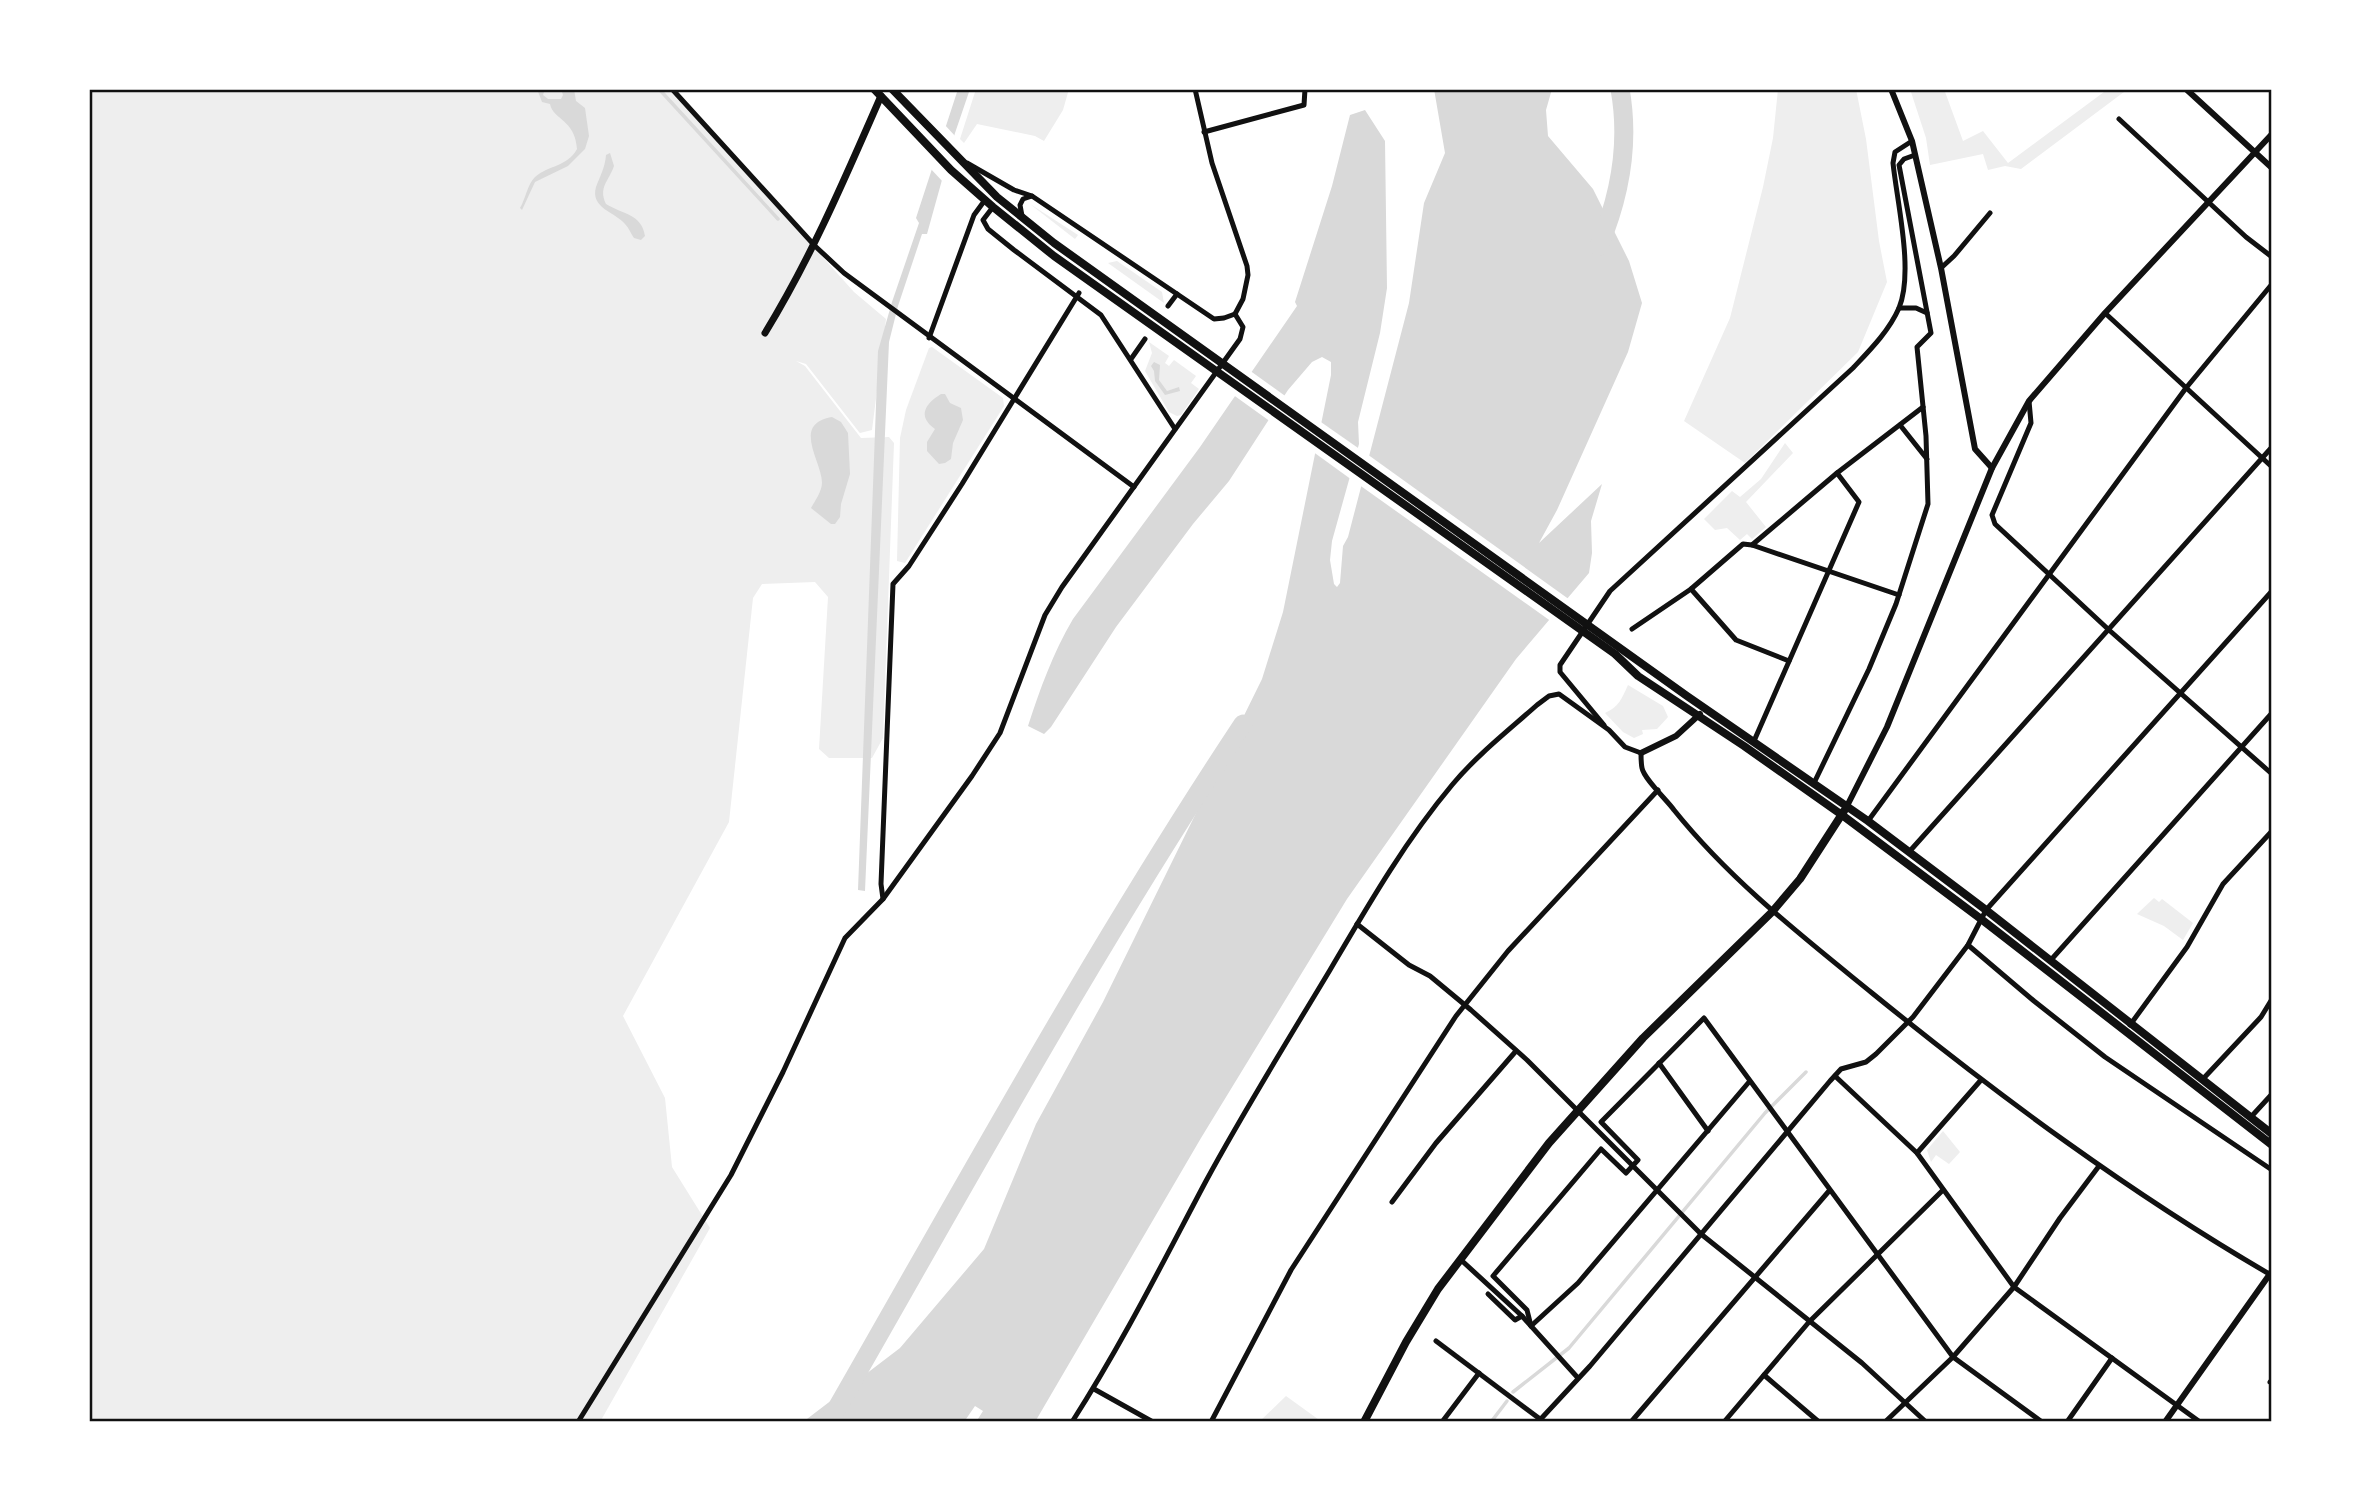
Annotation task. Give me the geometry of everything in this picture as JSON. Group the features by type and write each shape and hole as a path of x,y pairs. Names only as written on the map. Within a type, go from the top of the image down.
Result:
{"main road":[{"path":"874,89 883,93 951,170 1054,256 1216,365 1592,632 1868,821 1986,909 2130,1025 2272,1134"},
{"path":"892,89 997,197 1216,365"},
{"path":"765,333 798,280 815,246 883,93"},
{"path":"1592,632 1638,676 1842,816 1981,919 2272,1145"},
{"path":"1364,1422 1406,1342 1438,1289 1549,1143 1643,1038 1773,912 1800,878 1847,806"}],"street":[{"path":"672,89 815,246 878,300 1134,487"},
{"path":"959,158 1014,190 1032,197 1214,319 1224,318 1234,314 1247,285 1247,266 1212,163 1195,89"},
{"path":"1204,132 1304,106 1305,89"},
{"path":"1891,89 1912,141 1941,268 1975,449 1992,468"},
{"path":"2186,89 2272,168"},
{"path":"2119,119 2272,257"},
{"path":"1847,806 1887,727 1992,468 2029,401 2105,313 2272,134"},
{"path":"1704,707 1699,716 1676,736 1640,752 1625,747 1609,730 1560,672 1560,665 1610,591 1853,368 1882,335 1899,308 1905,286 1893,163 1895,152 1912,141"},
{"path":"1814,783 1869,669 1899,595 1928,504 1927,459 1917,347 1931,333 1899,164 1915,155"},
{"path":"1024,219 1020,205 1023,199 1032,197"},
{"path":"928,336 974,215 985,200"},
{"path":"993,207 984,219 988,229 1037,269 1078,295 1101,315 1175,429"},
{"path":"1941,268 1990,213"},
{"path":"1104,257 1109,249"},
{"path":"1868,821 2186,388 2272,284"},
{"path":"1168,306 1177,294"},
{"path":"883,899 881,884 893,584 909,566 962,484 1078,295"},
{"path":"1899,308 1916,308 1927,313"},
{"path":"2105,313 2272,467"},
{"path":"578,1422 731,1175 783,1072 845,938 883,899 1000,733 1045,615 1062,587 1240,339 1243,327 1234,314"},
{"path":"1131,359 1145,339"},
{"path":"2029,401 2031,423 1992,515 1995,524 2109,630 2272,774"},
{"path":"1752,545 1837,473 1923,407"},
{"path":"1900,425 1927,459"},
{"path":"1909,852 2272,447"},
{"path":"1754,741 1859,502 1837,473"},
{"path":"1632,629 1691,589 1743,544 1899,595"},
{"path":"1691,589 1736,639 1789,660"},
{"path":"1436,1341 1541,1421 1841,1069 1866,1062 1913,1017 1968,945 1986,909 2272,591"},
{"path":"1072,1422 1155,1282 1205,1182 1254,1096 1357,924 1453,783 1549,696 1559,694 1609,730"},
{"path":"2050,962 2272,713"},
{"path":"1640,752 1642,771 1696,835 1746,888 1773,912 1981,1080 2099,1166 2180,1220 2271,1273 2165,1422"},
{"path":"1211,1422 1291,1270 1456,1016 1508,951 1658,790"},
{"path":"2130,1025 2187,947 2223,884 2272,831"},
{"path":"1357,924 1409,965 1430,976 1465,1005 1577,1110 1701,1234 1863,1363 1926,1422"},
{"path":"1968,945 2105,1056 2272,1170"},
{"path":"2202,1080 2261,1017 2272,999"},
{"path":"1531,1326 1527,1310 1493,1276 1601,1149 1626,1174 1638,1160 1601,1122 1704,1018 1953,1357 2042,1422"},
{"path":"1392,1202 1436,1143 1516,1051"},
{"path":"1659,1063 1708,1131"},
{"path":"1835,1076 1917,1153 2014,1287 2200,1422"},
{"path":"1917,1153 1981,1080"},
{"path":"1531,1326 1578,1283 1749,1082"},
{"path":"2250,1118 2272,1094"},
{"path":"1885,1422 1953,1357 2014,1287 2060,1217 2099,1166"},
{"path":"1724,1422 1809,1322 1943,1190"},
{"path":"1631,1422 1829,1191"},
{"path":"1460,1259 1522,1316 1578,1378"},
{"path":"1488,1294 1515,1320 1522,1316"},
{"path":"2067,1422 2112,1358"},
{"path":"1442,1422 1479,1373"},
{"path":"1764,1375 1819,1422"},
{"path":"1094,1389 1153,1422"},
{"path":"1803,1422 1810,1413"}],"shaded area":[{"path":"89,89 672,89 854,292 886,319 872,430 860,433 806,364 796,361 805,366 861,438 889,437 894,443 883,738 872,758 829,758 819,749 828,597 815,582 762,584 753,598 729,822 623,1016 665,1098 672,1167 710,1228 600,1422 89,1422"},
{"path":"537,89 545,89 543,95 548,99 561,99 561,89 574,89 576,101 585,108 589,136 585,149 568,166 535,182 522,210 520,208 535,177 563,163 577,149 568,126 555,114 550,104 542,102"},
{"path":"958,89 970,89 927,234 922,234 889,342 865,891 858,890 878,351 919,223 916,218"},
{"path":"976,89 1069,89 1063,110 1044,141 1035,136 977,124 964,143 960,139"},
{"path":"1434,89 1552,89 1546,110 1548,136 1593,189 1629,261 1642,303 1628,352 1557,510 1539,543 1602,484 1591,521 1592,553 1589,573 1516,659 1347,899 1201,1138 1035,1422 976,1422 983,1411 975,1406 964,1422 803,1422 900,1348 984,1249 1036,1124 1103,1002 1262,679 1283,612 1331,375 1331,362 1322,357 1312,362 1288,390 1229,481 1193,524 1116,627 1051,727 1044,734 1028,726 1048,671 1073,619 1200,447 1297,306 1295,302 1332,186 1350,115 1365,110 1385,141 1387,288 1380,333 1358,422 1359,444 1332,541 1330,560 1334,584 1337,587 1340,583 1343,546 1348,537 1409,303 1424,203 1445,153"},
{"path":"1778,89 1856,89 1887,282 1858,352 1745,463 1684,421 1730,318 1763,187 1773,138"},
{"path":"1910,89 1944,89 1963,141 1983,131 2008,163 2108,89 2128,89 2021,169 2005,166 1988,170 1983,154 1930,165 1926,138"},
{"path":"610,153 614,166 604,188 606,204 640,223 645,236 641,240 634,238 625,224 604,209 597,200 596,187 606,155"},
{"path":"1030,204 1078,235 1075,239"},
{"path":"1117,261 1162,292 1164,303 1108,263"},
{"path":"1149,342 1169,356 1165,363 1169,366 1174,360 1196,376 1191,383 1199,389 1181,415 1169,412 1145,371 1152,353"},
{"path":"932,347 1003,398 1004,406 905,563 897,561 900,438 906,410 929,348"},
{"path":"1154,362 1160,365 1159,380 1167,391 1179,387 1180,391 1165,395 1155,381 1151,366"},
{"path":"941,394 945,394 950,403 961,408 963,420 953,443 951,459 939,464 927,451 927,442 935,429 926,419 925,410"},
{"path":"832,417 841,422 848,433 850,474 840,517 835,524 831,524 811,508 820,493 822,483 811,435 813,427 820,421"},
{"path":"1785,443 1793,453 1746,502 1766,527 1752,539 1747,534 1740,540 1727,528 1715,530 1704,519 1732,491 1740,497 1761,479"},
{"path":"1628,685 1663,706 1668,717 1657,729 1642,730 1643,734 1634,738 1623,732 1605,713 1617,705"},
{"path":"2154,898 2159,902 2162,899 2193,923 2183,940 2164,926 2137,914"},
{"path":"1943,1131 1960,1152 1949,1164 1936,1155 1931,1162 1927,1150"},
{"path":"1286,1396 1322,1422 1259,1422"}],"pier":[{"path":"943,123 957,138 944,183 929,167"},
{"path":"1249,370 1288,398 1271,422 1232,394"},
{"path":"1318,420 1361,450 1352,480 1312,451"},
{"path":"1367,454 1570,600 1552,622 1358,484"}],"waterway":[{"path":"659,89 778,219"},
{"path":"1599,246 1613,208 1621,169 1624,130 1620,89"},
{"path":"829,1422 1082,982 1243,724"},
{"path":"1513,1392 1569,1348 1765,1113 1806,1072"},
{"path":"1491,1422 1507,1401"}]}
